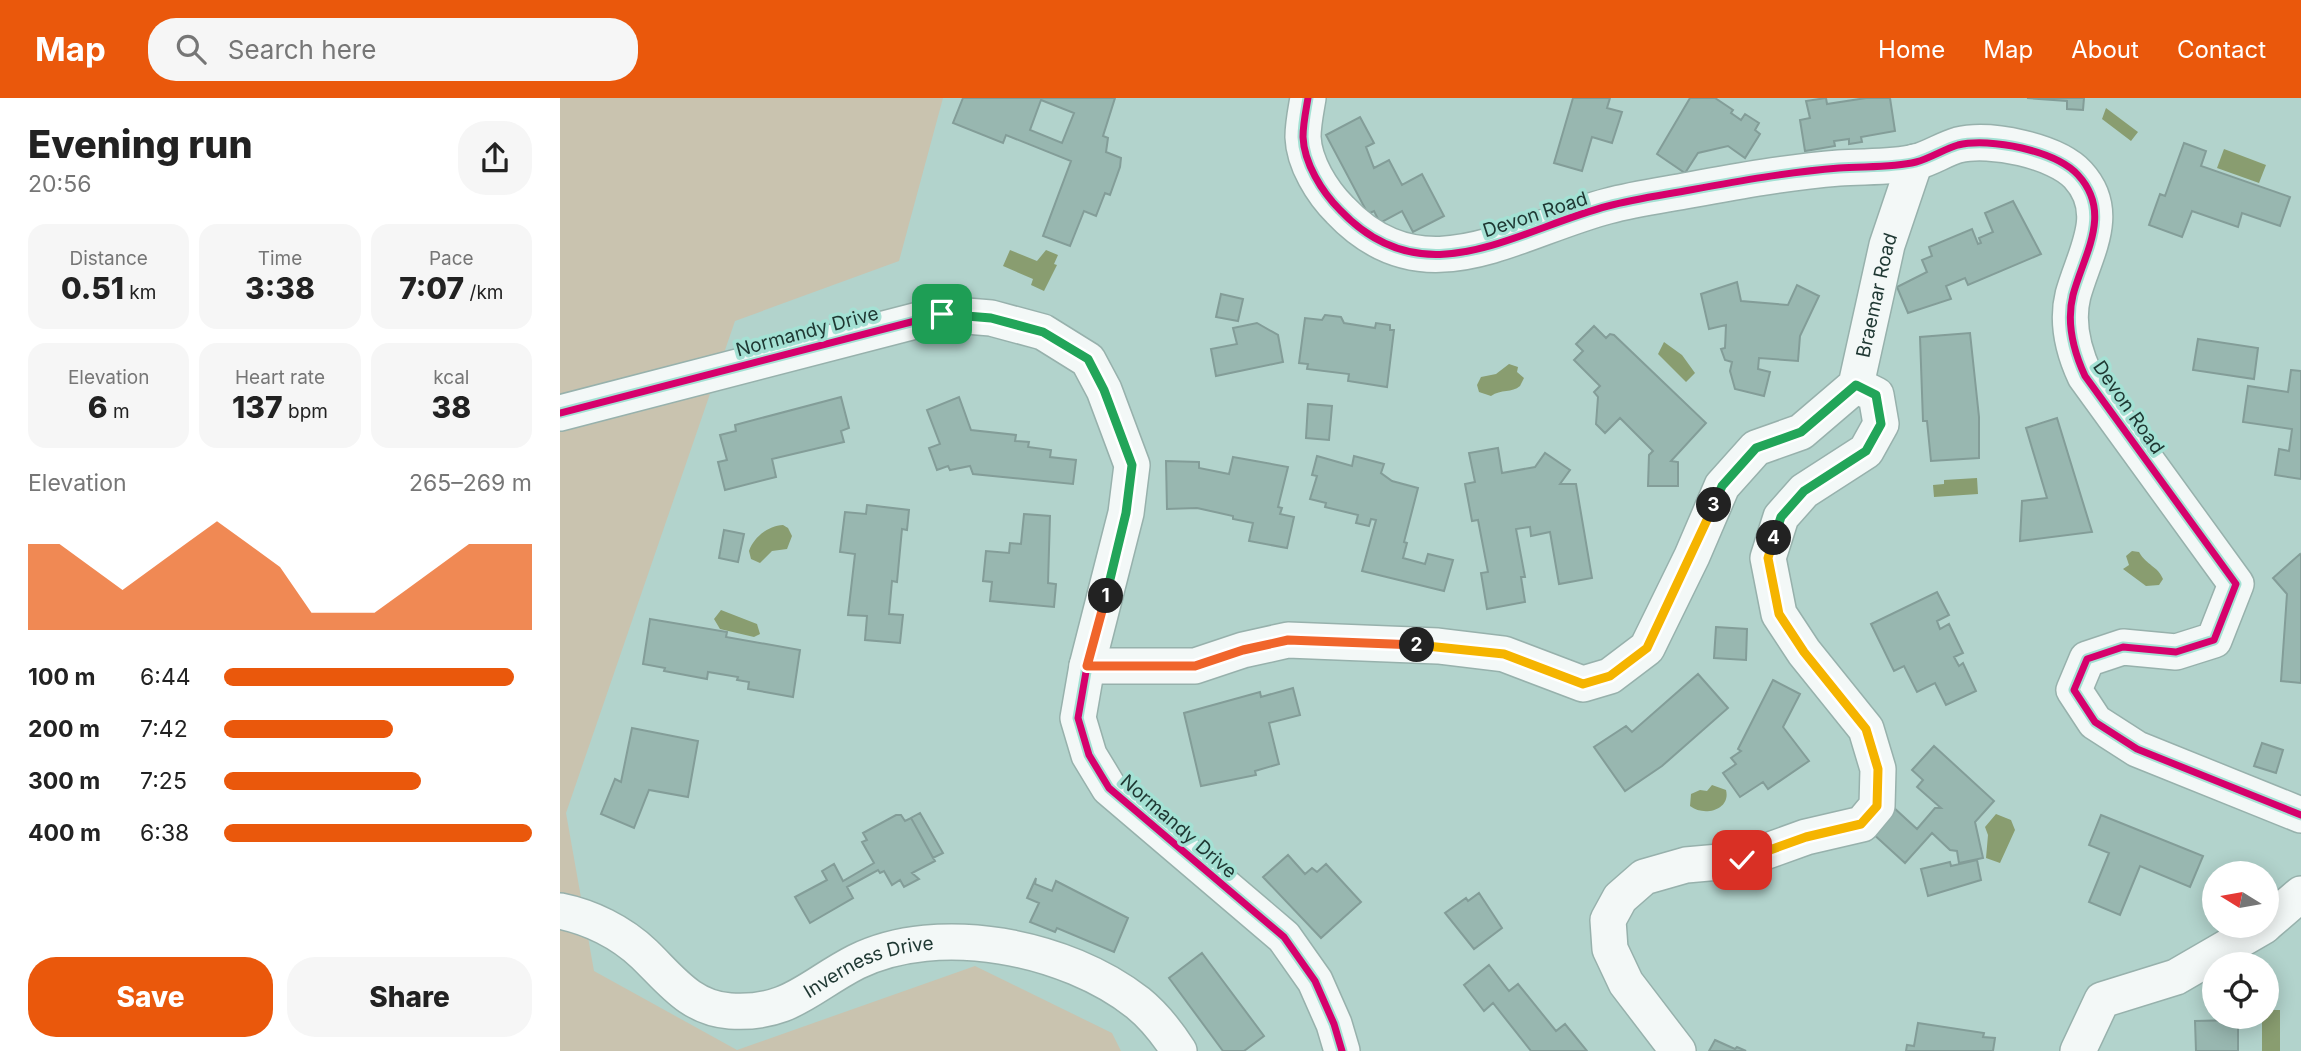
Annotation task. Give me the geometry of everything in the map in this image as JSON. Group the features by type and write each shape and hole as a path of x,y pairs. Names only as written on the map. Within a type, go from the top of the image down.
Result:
{"street":[{"name":"Devon Road","path":"1308,98 1303,139 1321,190 1356,227 1394,250 1443,257 1506,242 1607,206 1836,168 1915,162 1960,145 2009,145 2062,161 2079,176 2091,196 2097,223 2072,297 2070,330 2075,354 2085,376 2236,584 2214,640 2176,652 2123,647 2087,659 2074,690 2095,722 2137,749 2301,815"},
{"name":"Braemar Road","path":"1087,666 1195,666 1243,650 1288,640 1438,646 1504,654 1583,684 1610,676 1647,648 1722,486 1756,448 1801,432 1856,385 1887,245 1915,162"},
{"name":"Normandy Drive","path":"560,413 942,314 991,318 1043,332 1088,359 1104,390 1132,465 1126,513 1087,666 1078,718 1089,755 1110,789 1284,937 1315,981 1334,1024 1342,1051"},
{"path":"1678,1051 1626,983 1610,949 1608,920 1620,898 1644,877 1686,864 1742,860 1806,837 1861,824 1877,806 1878,769 1866,729 1804,652 1779,614 1768,558 1781,517 1804,491 1866,451 1881,424 1876,395 1856,385"},
{"path":"2279,913 2301,894"},
{"name":"Inverness Drive","path":"560,911 583,915 608,929 643,953 667,980 692,1001 728,1011 768,1010 812,991 855,962 893,948 928,941 988,944 1040,956 1100,978 1139,1003 1180,1051"},
{"path":"2078,1051 2102,1000 2176,977 2243,938"}],"shaded area":[{"path":"560,98 943,98 899,261 735,321 566,813 594,971 737,1050 975,966 1112,1033 1121,1051 560,1051"},
{"path":"2106,108 2138,132 2131,141 2102,119"},
{"path":"2224,149 2266,165 2259,183 2217,168"},
{"path":"1010,250 1037,261 1046,250 1058,255 1054,264 1057,265 1044,291 1031,285 1033,279 1003,266"},
{"path":"1664,342 1682,355 1695,373 1686,382 1658,354"},
{"path":"1509,364 1518,367 1517,372 1524,378 1520,386 1491,396 1479,392 1477,385 1481,377 1496,374"},
{"path":"1977,478 1978,494 1934,497 1933,485 1944,484 1944,480"},
{"path":"783,525 792,536 787,549 772,551 760,563 751,559 749,551 758,537 767,530"},
{"path":"2132,551 2139,552 2158,571 2163,579 2159,585 2146,586 2123,569 2129,565 2126,556"},
{"path":"721,610 757,624 760,634 754,637 720,629 714,619"},
{"path":"1712,785 1726,790 1726,797 1720,807 1702,811 1690,806 1691,794 1700,790 1707,791"},
{"path":"1996,814 2011,820 2015,830 2000,863 1986,858 1988,835 1985,827"},
{"path":"2280,1010 2280,1051 2262,1051 2262,1029 2279,1029"}],"building":[{"path":"963,98 1115,98 1103,136 1108,138 1106,152 1121,158 1110,195 1105,193 1096,216 1084,211 1070,246 1043,236 1071,161 1006,135 1003,143 953,123","holes":["1041,100 1074,113 1062,143 1030,130"]},
{"path":"1573,98 1610,98 1607,108 1622,112 1612,143 1592,137 1582,171 1554,163"},
{"path":"1690,98 1715,98 1733,110 1731,113 1741,120 1745,114 1759,123 1755,130 1760,134 1745,158 1728,146 1698,153 1685,173 1657,154"},
{"path":"1826,98 1827,104 1866,98 1890,98 1895,131 1861,137 1862,142 1849,144 1849,139 1834,141 1835,146 1805,151 1800,120 1810,118 1806,101"},
{"path":"2027,98 2084,98 2083,110 2067,109 2067,101"},
{"path":"1360,117 1374,143 1366,147 1374,168 1389,160 1402,185 1422,174 1444,216 1413,232 1402,211 1380,223 1374,211 1368,214 1326,135"},
{"path":"2184,143 2206,151 2201,166 2290,197 2280,226 2242,213 2238,227 2192,211 2182,237 2149,225 2160,194 2165,196"},
{"path":"2013,201 2041,254 1968,285 1965,278 1946,286 1951,299 1908,313 1897,287 1927,272 1922,260 1932,256 1929,247 1972,229 1978,244 1981,243 1979,238 1993,232 1985,213"},
{"path":"1737,282 1741,301 1788,305 1797,285 1819,296 1800,336 1798,361 1759,358 1758,369 1770,372 1764,396 1735,389 1730,371 1732,362 1725,360 1721,349 1725,348 1726,325 1709,329 1701,294"},
{"path":"1221,294 1243,299 1238,321 1216,317"},
{"path":"1325,315 1341,317 1344,323 1375,328 1376,323 1390,325 1390,330 1394,330 1387,387 1348,381 1349,374 1307,369 1308,364 1299,363 1305,318 1322,320"},
{"path":"1257,323 1278,335 1283,362 1216,376 1211,349 1237,344 1233,328"},
{"path":"1594,326 1606,338 1610,334 1614,335 1706,423 1671,461 1678,462 1678,486 1648,486 1649,455 1653,451 1620,418 1605,433 1596,424 1598,397 1594,392 1600,386 1574,360 1583,351 1576,344"},
{"path":"1970,333 1979,417 1979,458 1931,461 1927,421 1923,421 1920,337"},
{"path":"2198,339 2258,348 2254,379 2193,370"},
{"path":"2291,370 2301,371 2301,479 2275,475 2279,449 2289,451 2292,429 2243,422 2248,386 2288,392"},
{"path":"841,397 849,428 841,431 844,442 772,459 776,477 725,490 718,462 727,460 720,435 736,431 735,425"},
{"path":"959,397 971,430 1016,435 1015,441 1029,442 1028,447 1051,450 1050,457 1076,460 1073,484 973,474 970,466 950,470 948,466 937,470 929,448 940,444 927,410"},
{"path":"1308,404 1332,406 1329,440 1306,438"},
{"path":"2057,418 2092,532 2020,541 2022,501 2047,498 2026,428"},
{"path":"1498,448 1502,473 1535,467 1545,453 1570,470 1560,484 1576,484 1592,578 1559,584 1550,532 1531,536 1530,527 1516,529 1525,577 1521,577 1525,602 1487,609 1481,573 1488,572 1478,520 1472,521 1465,484 1475,482 1469,453"},
{"path":"1317,456 1352,466 1354,456 1384,464 1381,473 1392,481 1418,488 1404,542 1407,543 1403,558 1425,564 1428,554 1453,560 1444,591 1362,571 1376,520 1371,519 1369,526 1356,523 1358,515 1325,507 1326,503 1310,499 1317,476 1312,475"},
{"path":"1233,457 1288,467 1278,507 1282,508 1280,514 1294,517 1287,548 1249,541 1253,523 1233,519 1233,516 1197,508 1167,509 1166,461 1199,462 1199,468 1229,474"},
{"path":"867,505 909,510 907,530 902,529 897,582 892,581 889,614 903,615 900,643 865,640 867,616 848,615 855,554 840,552 845,512 866,514"},
{"path":"1024,514 1050,516 1048,583 1056,584 1054,607 990,601 992,582 983,581 986,551 1009,553 1010,543 1021,544"},
{"path":"724,530 744,534 738,562 719,558"},
{"path":"2300,554 2301,683 2281,681 2287,594 2273,578"},
{"path":"1937,592 1949,615 1937,621 1940,629 1949,624 1963,653 1954,657 1959,666 1963,663 1976,691 1946,705 1935,683 1917,692 1904,666 1894,671 1871,624"},
{"path":"650,619 727,632 726,637 800,650 793,697 748,689 749,682 737,680 738,677 708,672 707,679 643,664"},
{"path":"1716,627 1747,629 1746,660 1714,658"},
{"path":"1698,674 1728,708 1662,766 1625,791 1594,747 1626,726 1632,732"},
{"path":"1773,680 1800,694 1783,727 1809,761 1768,789 1763,782 1740,797 1723,773 1736,764 1731,758 1741,751 1738,749"},
{"path":"1293,688 1300,715 1269,723 1279,764 1255,771 1256,775 1201,786 1184,713 1260,692 1261,697"},
{"path":"632,728 698,741 688,797 649,790 634,828 601,814 615,779 621,782"},
{"path":"2262,743 2283,750 2276,773 2254,766"},
{"path":"1934,746 1994,801 1975,822 1983,858 1959,863 1957,851 1950,850 1932,833 1905,863 1871,832 1893,807 1917,829 1935,808 1941,808 1917,787 1923,780 1912,770"},
{"path":"920,813 943,853 933,858 911,818"},
{"path":"896,815 901,815 905,821 911,818 935,861 912,873 919,879 904,887 900,880 892,885 884,871 880,873 878,870 847,887 853,898 810,923 795,897 827,880 822,871 834,864 843,881 874,863 862,842 867,840 863,833"},
{"path":"2101,815 2203,856 2190,887 2140,866 2120,915 2089,902 2109,853 2089,845"},
{"path":"1288,855 1305,874 1312,868 1317,872 1326,864 1361,902 1321,938 1263,877"},
{"path":"1977,860 1981,880 1928,896 1921,869 1950,862 1951,866"},
{"path":"1036,878 1035,884 1052,891 1056,881 1128,918 1114,952 1057,928 1055,932 1030,922 1039,903 1027,898"},
{"path":"1479,893 1502,928 1474,949 1445,913 1466,898 1468,901"},
{"path":"1202,953 1264,1036 1244,1051 1223,1051 1169,978"},
{"path":"1489,965 1509,991 1518,984 1556,1031 1565,1024 1587,1051 1531,1051 1493,1003 1484,1011 1464,985"},
{"path":"2195,1021 2202,1021 2202,1029 2238,1029 2238,1051 2196,1051"},
{"path":"1918,1023 1984,1033 1983,1037 1995,1038 1993,1051 1906,1051 1907,1045 1914,1046"},
{"path":"1715,1040 1735,1049 1737,1047 1746,1051 1709,1051"}],"cycle path":[{"path":"1308,98 1304,147 1315,176 1333,203 1372,236 1404,250 1437,254 1470,251 1504,242 1628,201 1783,174 1907,164 1958,145 1971,143 2022,148 2068,166 2088,189 2094,204 2093,234 2073,295 2070,316 2074,346 2085,376 2236,584 2214,640 2176,652 2123,647 2087,659 2074,690 2095,722 2137,749 2301,815"},
{"path":"560,413 942,314 991,318 1043,332 1088,360 1104,390 1132,465 1126,513 1087,666 1078,718 1089,755 1109,788 1284,937 1315,981 1334,1024 1342,1051"}],"route":[{"path":"942,314 991,318 1043,332 1088,359 1117,421 1132,465 1126,513 1087,666 1195,666 1243,650 1288,640 1438,646 1504,654 1583,684 1610,676 1647,648 1692,556 1722,486 1756,448 1801,432 1856,385 1876,395 1881,424 1866,451 1804,491 1781,517 1768,558 1779,614 1804,652 1866,729 1878,769 1877,806 1861,824 1806,837 1742,860"}]}
